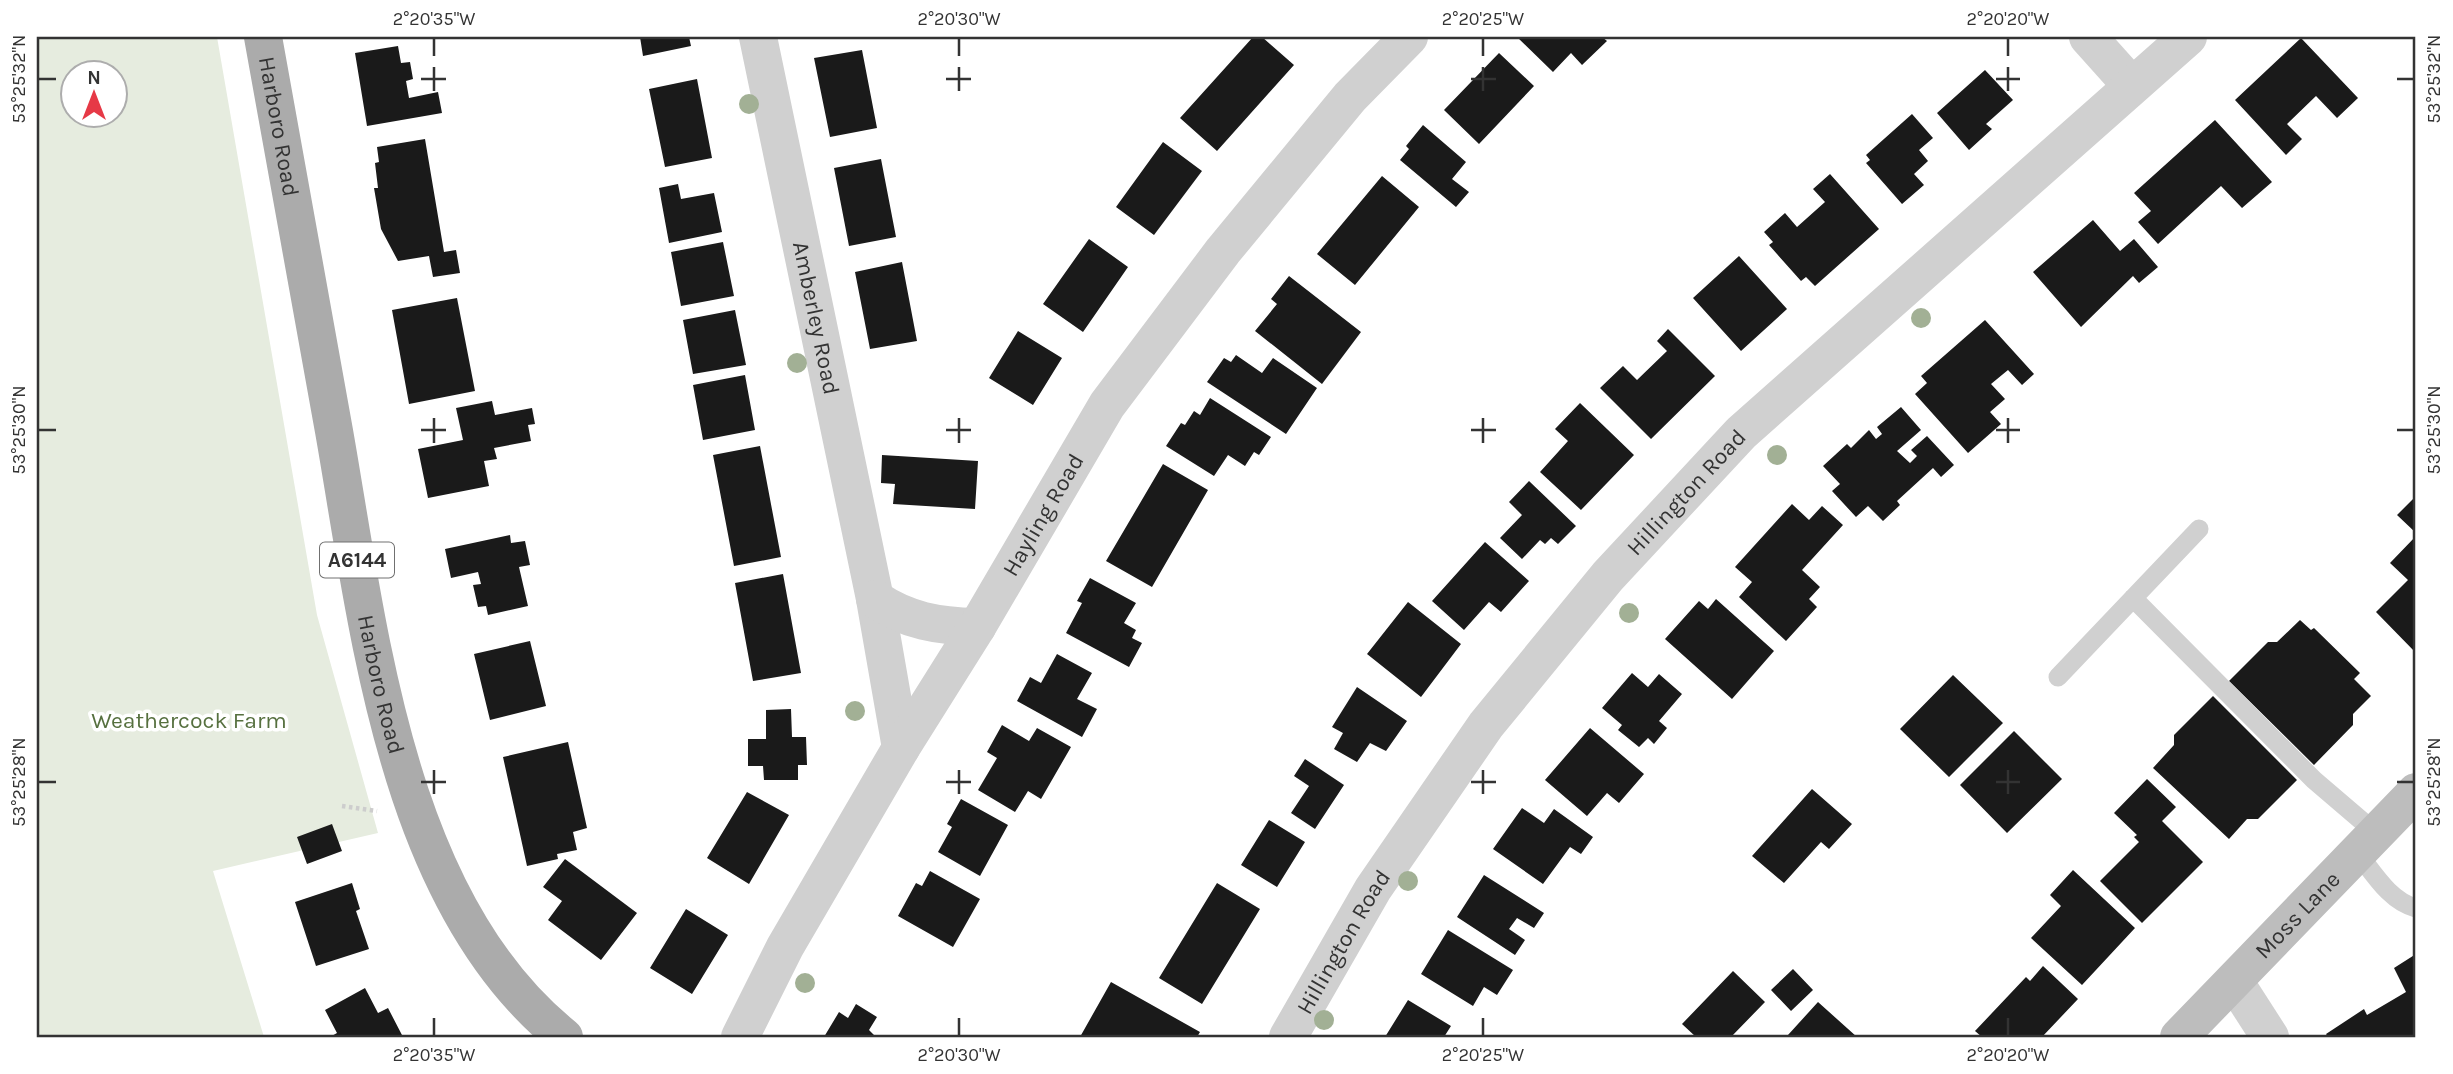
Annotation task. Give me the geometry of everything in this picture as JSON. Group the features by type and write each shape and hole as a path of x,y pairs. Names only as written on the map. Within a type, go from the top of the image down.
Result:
{"main road":[{"name":"Harboro Road","path":"263,37 369,630 398,754 422,832 464,916 512,988 565,1037"}],"street":[{"name":"Amberley Road","path":"758,37 874,599 901,748"},
{"name":"Hayling Road","path":"740,1037 785,947 1107,405 1248,220 1350,97 1409,37"},
{"path":"2088,37 2131,85"},
{"name":"Hillington Road","path":"1287,1037 1373,889 1486,725 1608,576 1741,433 2188,37"},
{"path":"874,599 896,614 920,622 977,627"},
{"name":"Moss Lane","path":"2179,1037 2416,792"},
{"path":"2234,981 2270,1037"}],"lane":[{"path":"2059,677 2199,529"},
{"path":"2133,598 2314,780 2366,842 2387,890 2407,906 2416,908"}],"path":[{"path":"342,806 371,808"}],"green space":[{"name":"Weathercock Farm","path":"37,37 217,37 317,615 378,833 213,871 264,1037 37,1037"}],"building":[{"path":"640,37 689,37 691,46 643,56"},
{"path":"1253,37 1262,37 1294,65 1217,151 1180,118"},
{"path":"1517,37 1602,37 1607,41 1582,65 1571,53 1553,72"},
{"path":"2301,38 2358,98 2337,118 2316,96 2287,124 2302,139 2286,155 2235,100"},
{"path":"398,46 401,63 410,62 413,79 406,81 409,98 438,92 442,113 367,126 355,53"},
{"path":"862,50 877,128 830,137 814,58"},
{"path":"1499,53 1534,86 1479,144 1444,110"},
{"path":"1985,70 2013,100 1986,124 1992,129 1969,150 1937,113"},
{"path":"697,79 712,158 665,167 649,89"},
{"path":"1912,114 1933,138 1919,150 1928,161 1914,174 1924,185 1902,204 1866,163 1870,160 1866,155"},
{"path":"2215,120 2272,182 2242,208 2221,186 2158,244 2138,222 2151,211 2134,193"},
{"path":"1423,125 1466,162 1452,179 1469,192 1456,207 1400,160 1409,149 1406,146"},
{"path":"425,139 444,252 456,250 460,273 433,277 429,256 398,261 381,229 374,188 378,188 375,163 379,162 377,147"},
{"path":"1163,142 1202,171 1154,235 1116,207"},
{"path":"881,159 896,237 849,246 834,168"},
{"path":"1830,174 1879,229 1815,286 1806,277 1801,281 1769,245 1773,242 1764,232 1785,213 1797,227 1825,202 1813,189"},
{"path":"1382,176 1419,207 1355,285 1317,254"},
{"path":"678,184 681,199 714,193 722,232 669,243 659,188"},
{"path":"2093,220 2120,251 2134,239 2158,267 2139,283 2133,276 2081,327 2033,272"},
{"path":"1089,239 1128,267 1083,332 1043,304"},
{"path":"723,242 734,296 681,306 671,252"},
{"path":"1739,256 1787,309 1741,351 1693,298"},
{"path":"902,262 917,341 870,349 855,272"},
{"path":"1289,276 1361,332 1322,384 1255,331 1277,304 1271,299"},
{"path":"457,298 475,391 409,404 392,310"},
{"path":"735,310 746,365 693,374 683,320"},
{"path":"1985,320 2034,374 2022,385 2008,370 1991,384 2005,399 1990,412 2001,424 1968,453 1915,394 1927,383 1921,376"},
{"path":"1668,329 1715,376 1651,439 1600,388 1623,366 1637,380 1667,351 1657,341"},
{"path":"1018,331 1062,358 1033,405 989,378"},
{"path":"1236,355 1262,373 1273,358 1317,388 1286,434 1207,382 1224,358 1231,362"},
{"path":"745,375 755,430 703,440 693,385"},
{"path":"1210,398 1271,437 1259,455 1254,452 1245,466 1228,455 1214,476 1166,446 1181,423 1185,425 1194,411 1200,415"},
{"path":"492,401 495,415 532,408 535,424 528,425 531,441 494,448 497,459 484,461 489,486 428,498 418,449 463,440 456,408"},
{"path":"1580,403 1634,455 1581,510 1540,472 1568,441 1555,429"},
{"path":"1901,407 1921,430 1897,451 1910,463 1917,456 1911,450 1927,436 1954,465 1941,477 1933,468 1897,501 1900,505 1883,521 1868,506 1856,517 1832,491 1840,484 1823,466 1847,444 1851,448 1869,430 1876,439 1882,434 1877,427"},
{"path":"760,446 781,557 734,566 713,455"},
{"path":"882,455 978,461 975,509 893,504 895,484 881,483"},
{"path":"1163,464 1208,490 1152,587 1106,561"},
{"path":"1529,481 1576,526 1558,544 1551,538 1545,544 1540,540 1522,559 1500,538 1522,515 1509,502"},
{"path":"2416,496 2416,533 2397,515"},
{"path":"1792,504 1809,520 1822,506 1843,525 1802,570 1820,587 1809,599 1817,607 1786,641 1739,597 1752,582 1735,567"},
{"path":"510,535 511,543 525,541 530,565 519,567 528,606 488,615 486,606 478,607 473,585 481,584 478,572 451,578 445,549"},
{"path":"2416,536 2416,653 2376,612 2408,580 2390,563"},
{"path":"1485,542 1529,581 1501,612 1489,602 1464,630 1432,601"},
{"path":"783,574 801,673 753,681 735,583"},
{"path":"1090,578 1136,603 1124,623 1136,630 1132,638 1142,643 1129,667 1066,633 1082,603 1077,601"},
{"path":"1716,599 1774,651 1732,699 1665,639 1699,601 1708,609"},
{"path":"1408,602 1461,644 1421,697 1367,654"},
{"path":"2300,620 2311,630 2314,628 2360,673 2354,679 2371,696 2353,714 2353,725 2314,765 2229,681 2268,642 2277,642"},
{"path":"530,641 546,706 490,720 474,654"},
{"path":"1057,654 1092,673 1077,699 1097,709 1082,737 1017,701 1030,677 1041,683"},
{"path":"1632,673 1648,687 1659,674 1682,694 1659,721 1667,728 1654,744 1648,738 1639,747 1618,730 1622,725 1602,708"},
{"path":"1953,675 2003,723 1949,777 1900,729"},
{"path":"1357,687 1407,721 1386,751 1370,743 1357,762 1334,749 1343,733 1332,727"},
{"path":"2213,696 2297,780 2258,819 2247,819 2229,839 2153,768 2174,745 2174,735"},
{"path":"791,709 792,737 806,737 807,765 798,765 798,780 764,780 763,766 748,766 748,739 766,739 766,710"},
{"path":"1002,725 1029,741 1037,728 1071,747 1041,799 1028,791 1015,812 978,790 997,758 987,752"},
{"path":"1590,728 1644,774 1619,803 1607,793 1587,816 1545,780"},
{"path":"2014,731 2062,779 2007,833 1960,785"},
{"path":"568,742 587,828 573,832 577,850 557,854 558,859 527,866 503,757"},
{"path":"1305,759 1344,785 1315,829 1291,813 1309,786 1294,776"},
{"path":"2147,779 2176,807 2162,821 2203,862 2142,923 2100,881 2139,842 2134,837 2137,835 2114,813"},
{"path":"1812,789 1852,824 1829,849 1821,842 1784,883 1752,856"},
{"path":"747,792 789,815 749,884 707,858"},
{"path":"961,799 1008,825 980,876 938,852 952,827 947,824"},
{"path":"1522,808 1544,823 1554,809 1593,837 1581,854 1570,847 1543,884 1493,849"},
{"path":"1269,820 1305,842 1277,887 1241,865"},
{"path":"332,824 342,851 307,864 297,837"},
{"path":"565,859 637,913 601,960 548,920 562,901 543,887"},
{"path":"2073,870 2135,928 2082,985 2031,938 2061,906 2050,895"},
{"path":"930,871 980,899 953,947 898,916 916,883 922,886"},
{"path":"1484,875 1544,913 1534,928 1517,918 1509,929 1525,940 1515,955 1457,917"},
{"path":"352,883 360,909 356,911 369,949 316,966 295,902"},
{"path":"1217,883 1260,909 1202,1004 1159,978"},
{"path":"686,909 728,935 692,994 650,968"},
{"path":"1448,930 1513,970 1497,995 1484,987 1473,1006 1421,974"},
{"path":"2416,954 2416,1037 2328,1037 2326,1034 2364,1009 2367,1015 2406,992 2394,968"},
{"path":"2043,966 2078,999 2042,1037 1982,1037 1975,1031 2026,977 2030,981"},
{"path":"1793,969 1813,990 1791,1011 1771,990"},
{"path":"1733,971 1765,1002 1731,1037 1696,1037 1682,1024"},
{"path":"1111,982 1200,1032 1197,1037 1080,1037"},
{"path":"365,988 378,1013 388,1008 403,1037 330,1037 337,1033 325,1010"},
{"path":"1408,1000 1451,1026 1444,1037 1385,1037"},
{"path":"1818,1002 1857,1037 1788,1035"},
{"path":"856,1004 877,1017 869,1030 876,1037 824,1037 839,1012 848,1018"}]}
